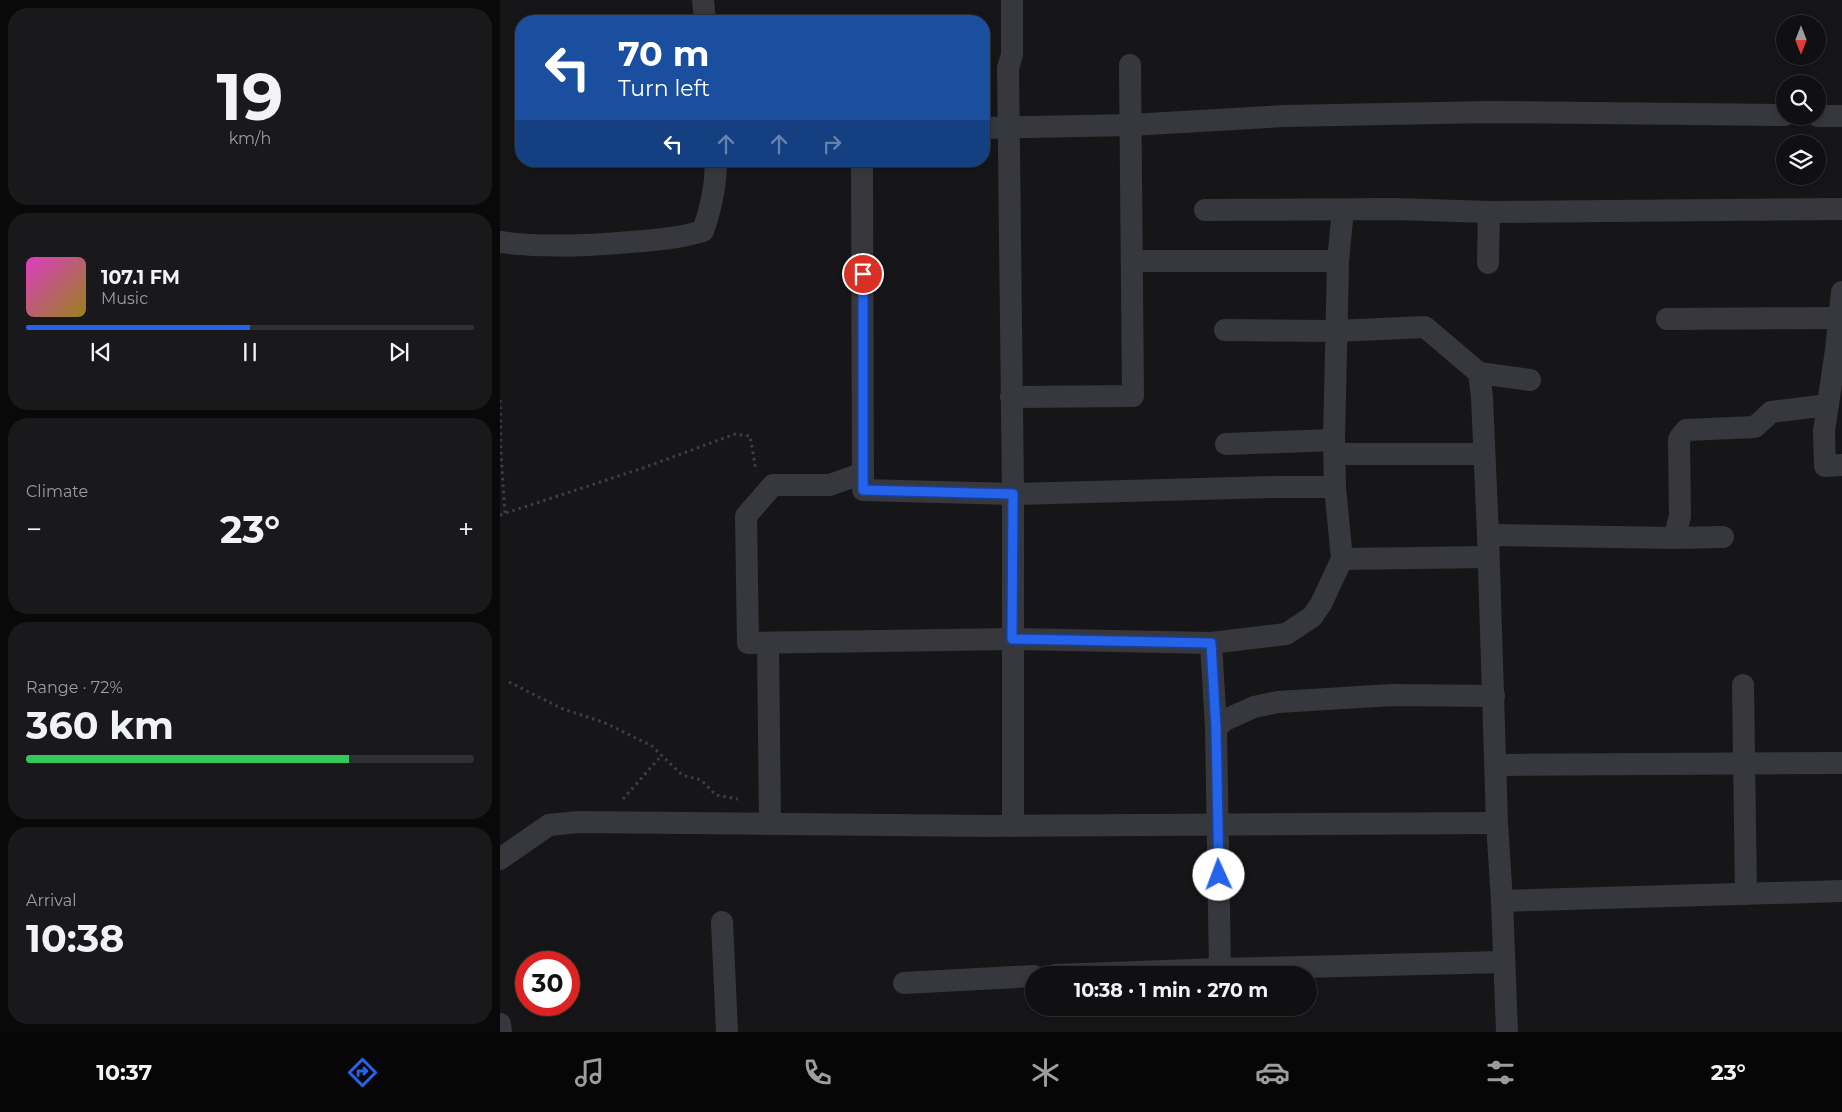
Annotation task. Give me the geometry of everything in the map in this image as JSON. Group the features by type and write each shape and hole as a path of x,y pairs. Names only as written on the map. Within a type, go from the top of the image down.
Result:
{"street":[{"path":"703,0 705,15"},
{"path":"1012,0 1012,55 1008,68 1013,494 1013,826"},
{"path":"1011,397 1133,396 1130,65"},
{"path":"990,128 1131,125 1284,116 1490,112 1776,115"},
{"path":"1826,116 1842,116"},
{"path":"500,242 545,246 586,246 685,237 703,231 710,212 716,179 716,167"},
{"path":"862,167 863,490 1013,494 1335,487"},
{"path":"1205,210 1395,209 1489,212 1722,208 1842,209"},
{"path":"863,473 830,485 773,485 746,516 748,643 1012,639 1211,643 1286,634 1312,618 1321,604 1342,559 1335,487 1334,447 1338,261 1343,210"},
{"path":"1488,263 1489,212"},
{"path":"1132,261 1338,261"},
{"path":"1842,292 1824,431 1825,466 1842,466"},
{"path":"1667,319 1839,318"},
{"path":"1224,330 1336,331 1425,327 1479,373 1530,380"},
{"path":"1479,373 1482,397 1497,823 1507,1032"},
{"path":"1674,538 1680,516 1679,438 1686,430 1756,427 1771,412 1828,405"},
{"path":"1226,444 1484,454"},
{"path":"1342,559 1488,546 1723,537"},
{"path":"768,643 770,824"},
{"path":"1211,643 1216,728 1220,966"},
{"path":"1743,685 1746,894"},
{"path":"1216,728 1225,720 1254,707 1278,702 1392,695 1494,696"},
{"path":"1496,765 1842,763"},
{"path":"500,859 549,825 579,822 1013,826 1497,823"},
{"path":"1502,901 1842,891"},
{"path":"722,922 727,1032"},
{"path":"1317,967 1504,962"},
{"path":"904,983 1025,976"},
{"path":"500,1024 501,1032"}],"path":[{"path":"500,400 505,513"},
{"path":"500,514 643,468 736,434 750,436 760,499"},
{"path":"509,682 563,709 603,722 652,746 682,776 701,780 716,795 738,799"},
{"path":"608,822 621,801 662,755"}],"route":[{"path":"863,274 863,490 1013,494 1012,639 1211,643 1216,728 1219,875"}]}
